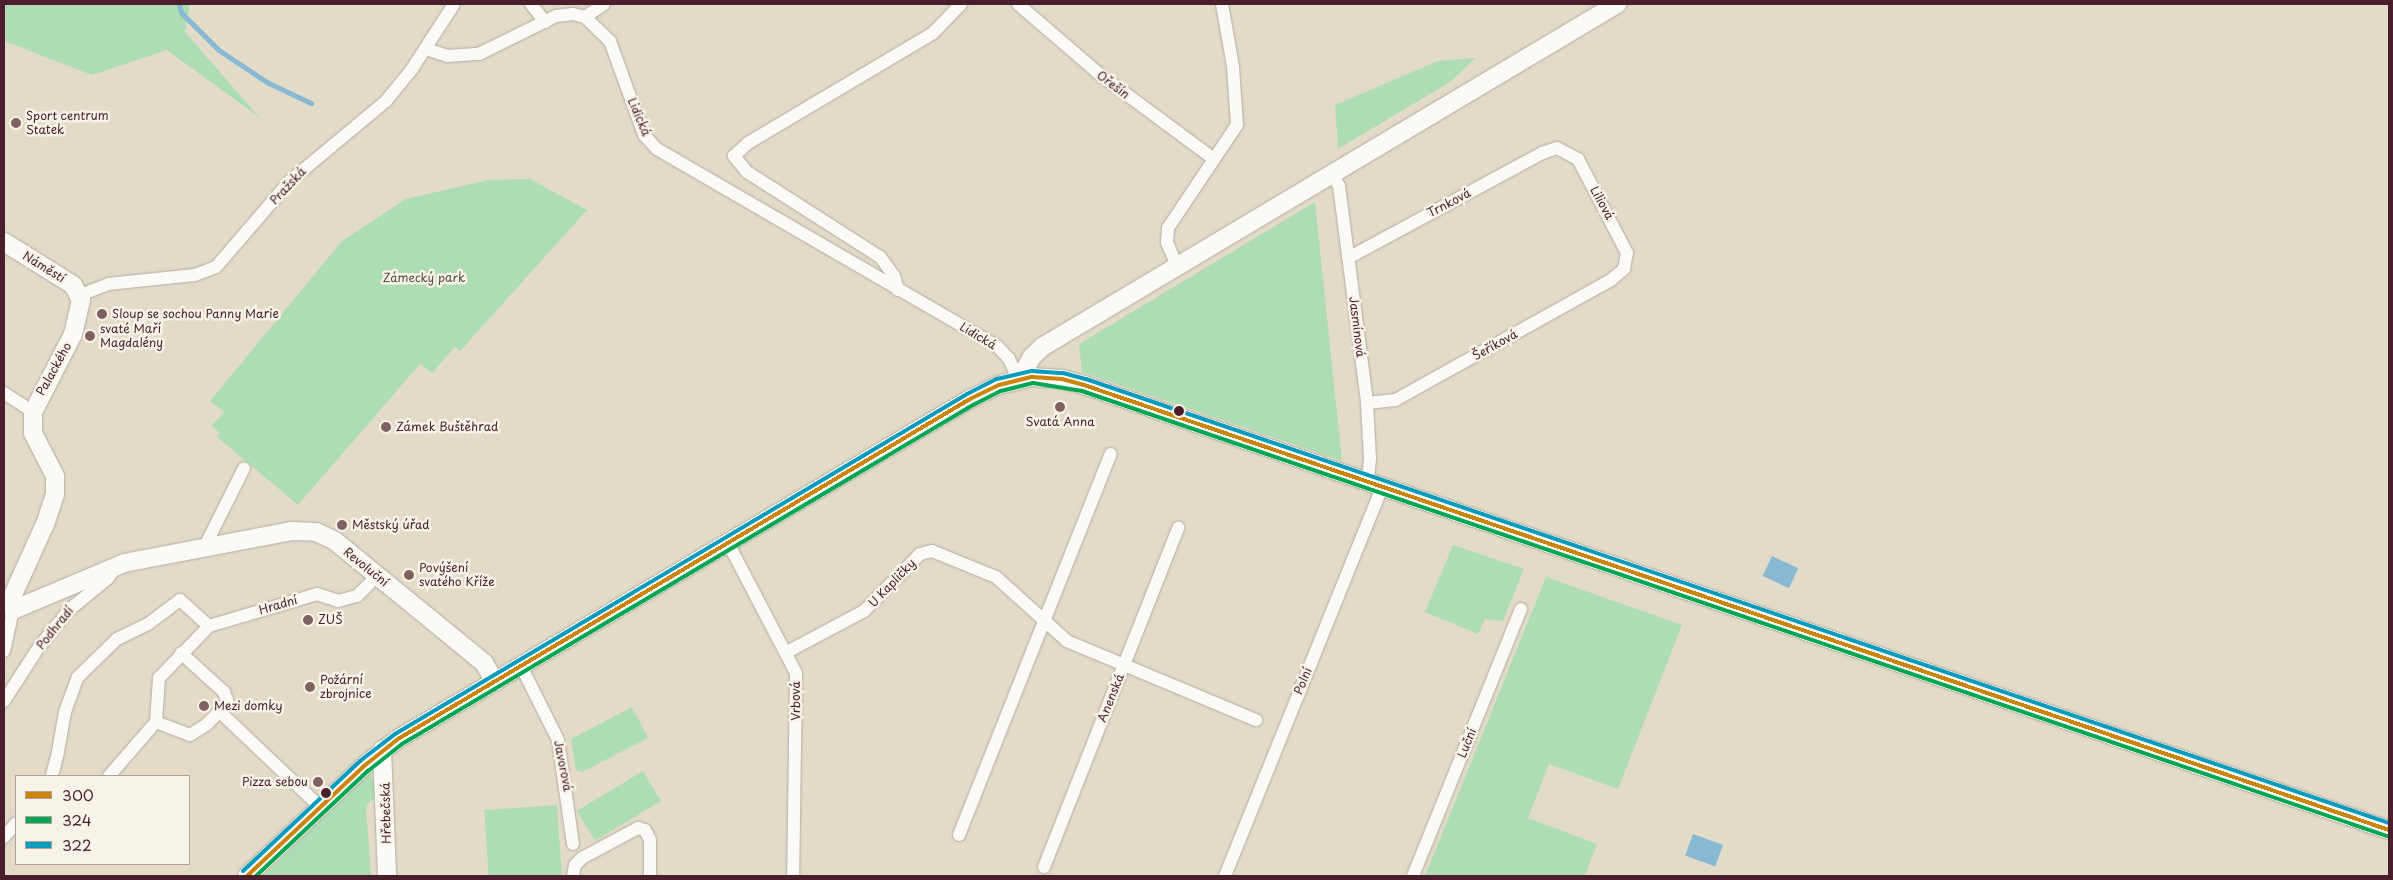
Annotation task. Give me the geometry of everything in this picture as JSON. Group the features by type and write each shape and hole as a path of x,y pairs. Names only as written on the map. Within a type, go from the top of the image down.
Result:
{"street":[{"name":"Pražská","path":"80,295 108,284 195,275 216,267 290,181 386,101 426,49 454,4"},
{"path":"530,4 545,22"},
{"path":"426,49 447,56 479,54 545,22 565,14 585,17 604,4"},
{"path":"898,290 894,276 880,258 747,172 734,156 748,143 936,31 961,4"},
{"name":"Ořešín","path":"1018,4 1110,82 1214,159"},
{"path":"1177,266 1167,242 1168,228 1238,119 1222,4"},
{"path":"1019,380 1032,357 1042,347 1617,4"},
{"name":"Lidická","path":"585,17 610,41 644,135 657,149 998,347 1009,359 1019,380"},
{"name":"Trnková","path":"1348,258 1550,150"},
{"name":"Liliová","path":"1550,150 1565,150 1578,160 1613,224 1627,253 1624,269 1618,275"},
{"name":"Jasmínová","path":"1332,174 1339,186 1367,403 1370,458 1375,484"},
{"name":"Náměstí","path":"4,242 73,285 80,295"},
{"name":"Šeříková","path":"1367,403 1395,400 1618,275"},
{"name":"Palackého","path":"33,412 73,334 81,307 80,295"},
{"path":"247,876 382,750 970,399 1019,380 1044,377 1074,382 2389,830"},
{"path":"4,393 33,412 33,433 55,476 55,494 45,524 12,597 4,651"},
{"path":"959,835 1111,454"},
{"path":"204,548 244,468"},
{"name":"Polní","path":"1224,876 1375,484"},
{"name":"Anenská","path":"1044,867 1178,528"},
{"name":"Revoluční","path":"9,612 117,565 291,531 316,532 335,541 484,663 496,682"},
{"name":"Vrbová","path":"728,543 787,652 797,681 793,876"},
{"name":"U Kapličky","path":"787,652 864,611 926,551 940,553 996,577 1044,623 1067,641 1256,720"},
{"name":"Podhradí","path":"4,701 64,616 108,578 117,565"},
{"name":"Hradní","path":"156,722 158,682 181,653 209,626 317,594 338,601 357,596 377,576"},
{"path":"52,775 65,712 78,677 117,639 148,624 180,600 209,626"},
{"name":"Luční","path":"1413,876 1521,609"},
{"path":"109,775 156,722 190,735 206,726 227,703 226,695 181,653"},
{"name":"Javorová","path":"521,666 558,740 573,844"},
{"path":"220,712 320,807"},
{"name":"Hřebečská","path":"382,750 387,876"},
{"path":"4,837 15,824"},
{"path":"572,876 576,865 582,858 638,828 645,830 650,840 650,876"}],"green space":[{"path":"4,4 190,4 185,32 260,118 167,50 92,75 4,41"},
{"path":"1475,58 1450,82 1338,149 1335,105 1438,61"},
{"name":"Zámecký park","path":"530,179 587,210 460,351 455,347 432,373 420,364 298,505 217,437 220,433 211,426 224,412 210,401 342,241 406,199 488,180"},
{"path":"1315,202 1342,461 1082,372 1079,344"},
{"path":"1453,545 1524,569 1503,621 1485,619 1478,634 1425,612"},
{"path":"1546,577 1682,625 1618,789 1549,764 1528,818 1597,844 1585,876 1425,876"},
{"path":"632,707 648,738 582,772 576,770 571,739"},
{"path":"643,771 661,801 595,841 577,811"},
{"path":"370,772 377,795 366,806 371,876 263,876"},
{"path":"557,805 562,876 489,876 484,810"}],"water":[{"path":"1772,556 1798,568 1789,588 1763,576"},
{"path":"1693,834 1723,845 1715,867 1685,856"}],"waterway":[{"path":"179,4 182,13 219,50 267,82 311,103"}],"transit line":[{"name":"322","path":"243,871 360,761 395,734 967,394 997,379 1032,371 1063,373 1086,379 2389,823"},
{"name":"300","path":"247,876 364,766 398,739 970,399 999,385 1032,377 1062,379 1084,385 2389,830"},
{"name":"324","path":"256,876 368,771 402,744 973,405 1001,391 1033,383 1082,391 2387,836"}],"place":[{"name":"Sport centrum Statek","path":"16,123"},
{"name":"Sloup se sochou Panny Marie","path":"102,314"},
{"name":"svaté Maří Magdalény","path":"90,336"},
{"name":"Svatá Anna","path":"1060,407"},
{"name":"Zámek Buštěhrad","path":"386,427"},
{"name":"Městský úřad","path":"342,525"},
{"name":"Povýšení svatého Kříže","path":"409,575"},
{"name":"ZUŠ","path":"308,620"},
{"name":"Požární zbrojnice","path":"310,687"},
{"name":"Mezi domky","path":"204,706"},
{"name":"Pizza sebou","path":"318,782"}]}
